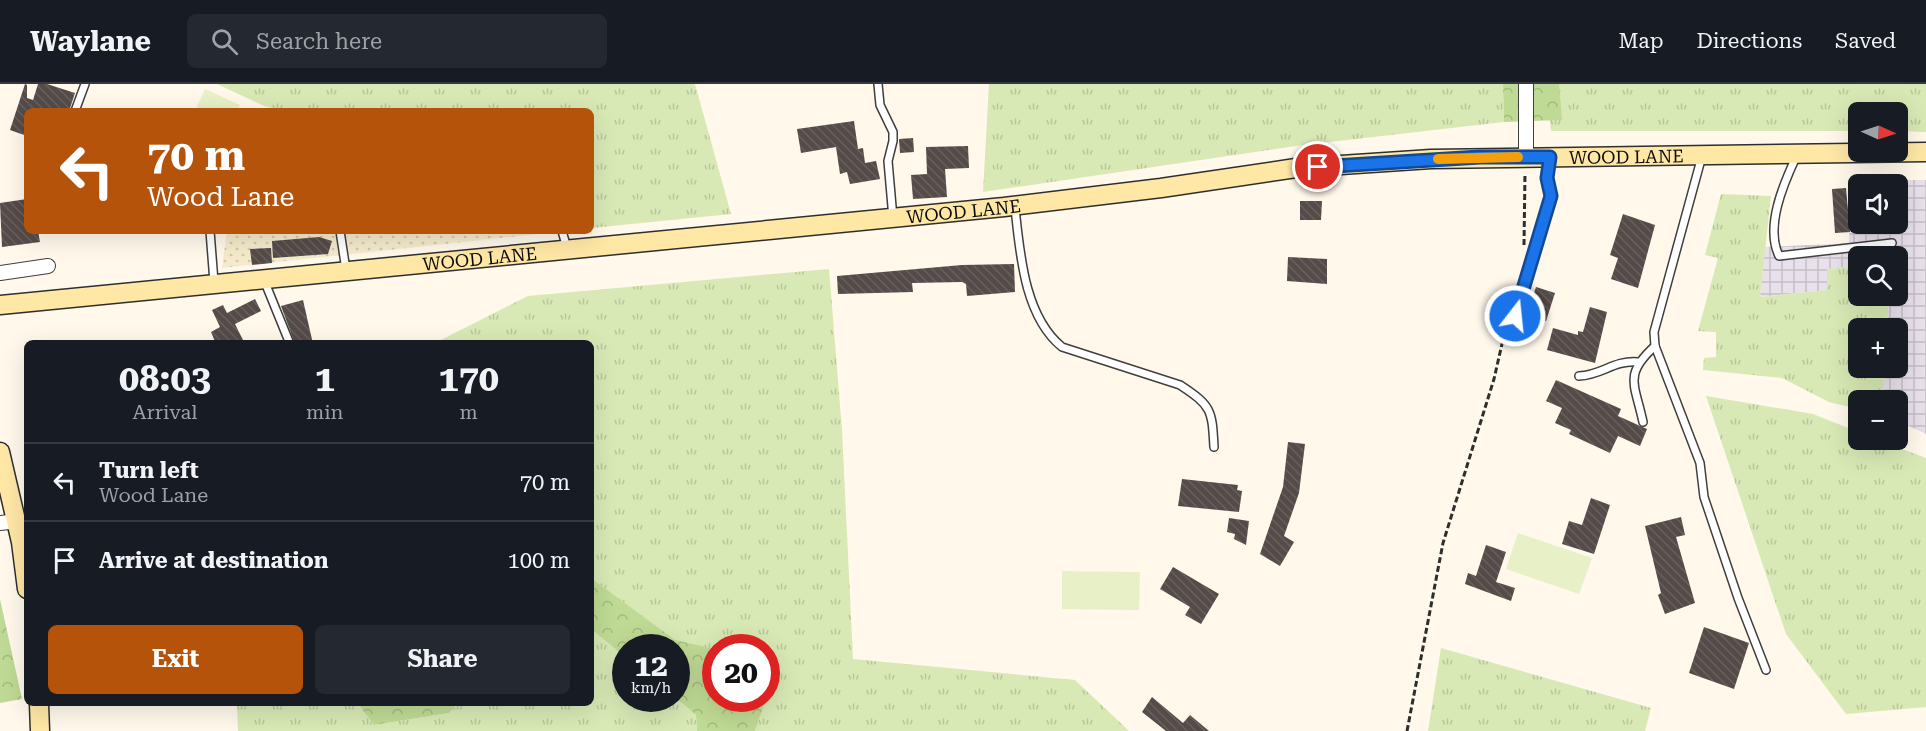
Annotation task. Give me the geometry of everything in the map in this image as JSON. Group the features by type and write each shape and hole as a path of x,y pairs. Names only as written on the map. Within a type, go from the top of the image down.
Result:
{"street":[{"path":"1526,84 1526,157"},
{"name":"WOOD LANE","path":"0,305 346,270 564,240 893,218 1161,188 1296,168 1431,159 1926,152"},
{"path":"0,273 48,266"},
{"path":"0,452 8,522 24,578"},
{"path":"39,706 40,731"}],"lane":[{"path":"76,108 85,84"},
{"path":"878,84 880,105 893,132 894,141 888,161 893,218"},
{"path":"1797,154 1787,176 1774,228 1773,244 1779,256 1892,243"},
{"path":"1702,156 1654,332 1655,346 1700,463 1704,497 1738,598 1766,670"},
{"path":"1515,316 1551,196 1547,178 1550,157"},
{"path":"1014,205 1019,246 1029,293 1052,339 1062,347 1187,389 1202,400 1212,415 1214,447"},
{"path":"210,234 214,282"},
{"path":"340,234 346,270"},
{"path":"263,278 288,340"},
{"path":"1643,422 1633,374 1638,362 1655,346"},
{"path":"1580,376 1598,374 1619,361 1638,362"}],"path":[{"path":"1522,252 1526,157"},
{"path":"1407,731 1443,543 1494,379 1507,321"}],"shaded area":[{"path":"1908,180 1926,180 1926,434 1908,426 1908,390 1884,390 1884,378 1908,378 1908,318 1888,318 1888,306 1908,306 1908,246 1848,246 1848,267 1828,269 1827,290 1760,297 1765,247 1849,243 1849,234 1908,234"},
{"path":"227,234 537,234 222,268"}],"green space":[{"path":"217,84 695,84 731,214 594,228 594,108 272,108"},
{"path":"989,84 1503,84 1504,122 1303,145 983,192"},
{"path":"1503,84 1559,84 1562,120 1504,122"},
{"path":"1546,84 1926,84 1926,132 1908,131 1908,102 1848,102 1848,131 1551,131"},
{"path":"205,89 240,105 238,108 196,108"},
{"path":"1721,194 1771,196 1760,297 1827,290 1827,269 1848,267 1848,306 1888,306 1888,318 1848,318 1848,378 1884,378 1884,390 1848,390 1848,407 1829,402 1782,378 1703,370 1704,358 1716,357 1716,332 1698,331 1718,258 1705,255"},
{"path":"829,269 842,430 853,659 1075,680 1129,731 755,731 761,712 780,712 780,634 702,634 702,646 690,644 690,634 666,634 594,580 594,340 441,340 528,296"},
{"path":"1706,396 1813,414 1848,428 1848,450 1905,450 1926,458 1926,707 1846,714 1786,634"},
{"path":"1518,533 1592,558 1579,594 1506,569"},
{"path":"1062,571 1140,572 1139,610 1062,609"},
{"path":"594,580 667,634 612,634 612,646 594,631"},
{"path":"0,599 22,699 0,703"},
{"path":"594,631 612,646 612,712 690,712 690,710 696,715 697,731 238,731 237,706 360,706 374,725 449,713 455,706 594,706"},
{"path":"690,643 702,646 702,712 762,712 755,731 697,731 696,715 690,710"},
{"path":"1441,648 1651,708 1645,731 1428,731"},
{"path":"360,706 455,706 449,713 374,725"}],"building":[{"path":"25,84 27,85 27,98 33,100 38,84 47,84 75,93 70,108 24,108 24,135 10,130"},
{"path":"854,121 858,149 863,148 865,163 876,161 880,179 850,184 847,172 840,174 836,147 801,153 797,129"},
{"path":"913,138 914,152 900,153 899,139"},
{"path":"968,146 969,168 945,169 947,197 913,199 911,175 927,174 926,147"},
{"path":"1846,188 1848,232 1835,233 1832,189"},
{"path":"24,199 24,234 39,234 40,242 2,247 0,203"},
{"path":"1300,201 1322,201 1321,220 1300,220"},
{"path":"1623,214 1655,225 1638,288 1611,279 1618,258 1610,255"},
{"path":"319,237 332,241 328,254 273,258 272,241"},
{"path":"271,248 272,263 252,265 250,249"},
{"path":"1288,257 1327,259 1327,284 1287,281"},
{"path":"1014,264 1015,292 967,296 966,284 962,282 912,283 913,292 838,294 837,276 962,265"},
{"path":"1536,287 1555,293 1546,321 1527,315"},
{"path":"255,299 261,311 235,324 243,340 214,340 211,332 220,327 212,310 223,305 227,313"},
{"path":"303,300 312,340 294,340 281,306"},
{"path":"1590,307 1607,312 1595,363 1547,350 1553,328 1578,335 1578,331 1583,332"},
{"path":"1556,380 1621,409 1618,416 1647,429 1640,446 1618,436 1610,453 1569,434 1571,430 1555,423 1562,408 1546,401"},
{"path":"1288,442 1305,444 1299,493 1284,536 1294,542 1280,566 1260,554 1283,487"},
{"path":"1182,479 1238,485 1237,490 1242,491 1239,512 1178,506"},
{"path":"1591,498 1610,505 1594,554 1562,544 1569,521 1582,525"},
{"path":"1681,517 1685,535 1676,537 1695,603 1665,614 1658,595 1661,593 1645,526"},
{"path":"1229,518 1249,521 1246,545 1234,539 1235,534 1227,532"},
{"path":"1486,545 1506,552 1496,582 1515,588 1511,601 1465,584 1468,573 1476,576"},
{"path":"1173,567 1219,594 1201,624 1185,615 1190,607 1160,589"},
{"path":"1704,627 1749,643 1734,689 1689,673"},
{"path":"1152,697 1183,723 1190,715 1209,731 1166,731 1142,712"}],"slow traffic":[{"path":"1438,159 1518,157"}],"route":[{"path":"1318,167 1431,159 1550,157 1547,178 1551,196 1515,316"}]}
